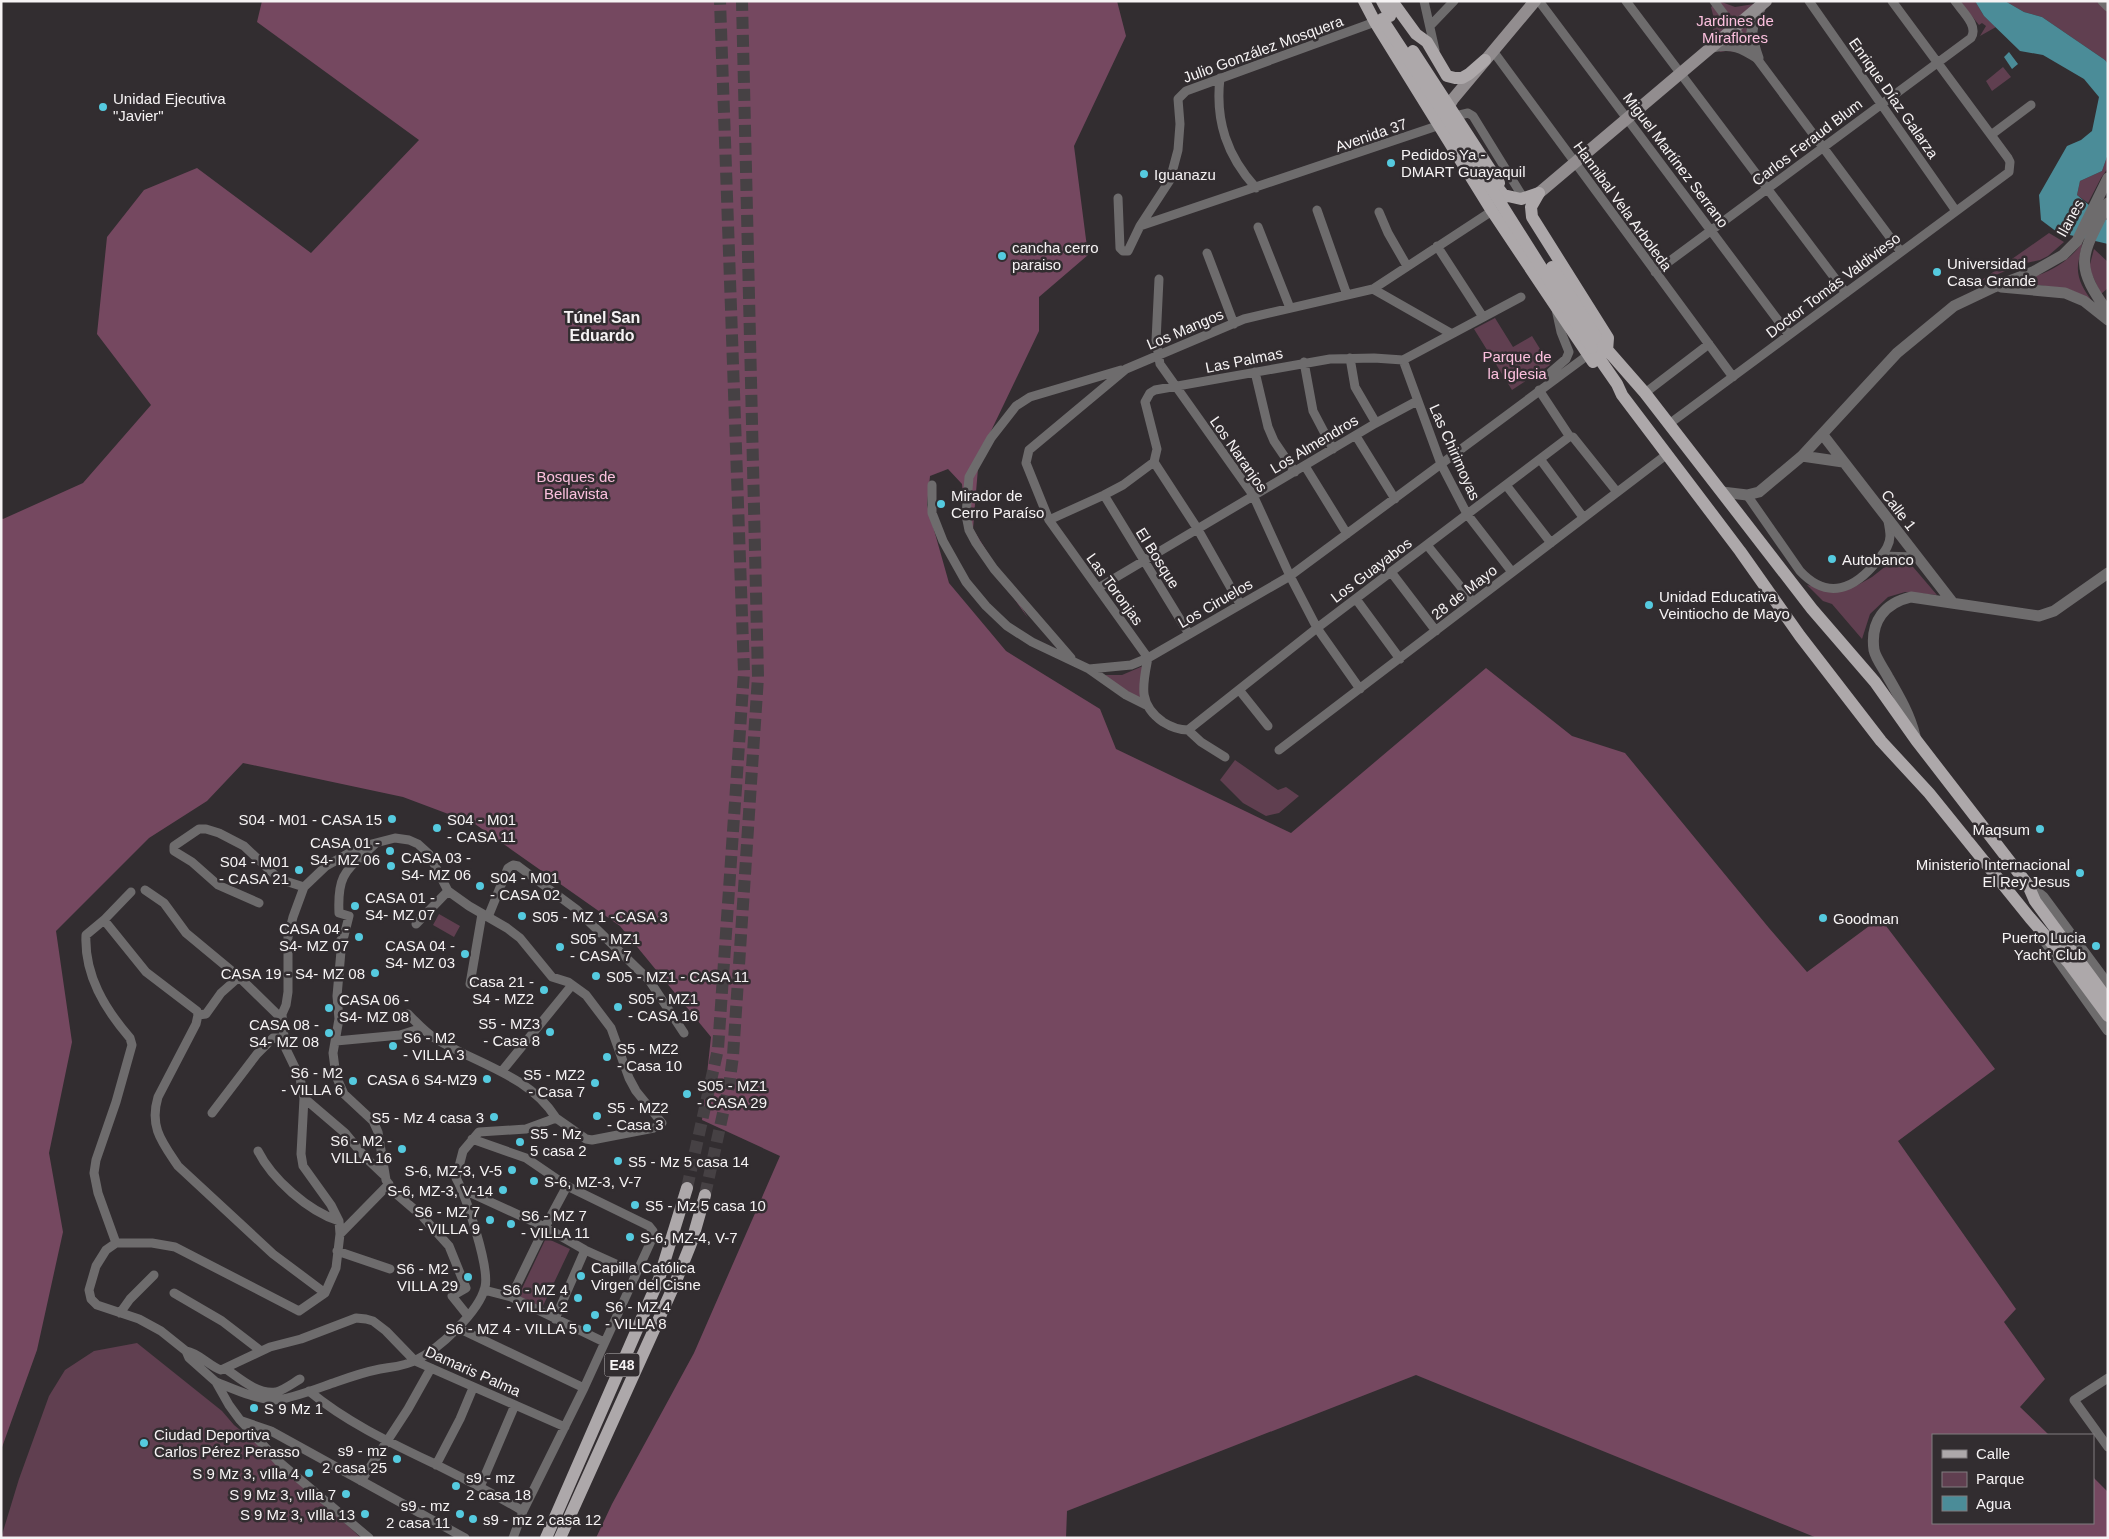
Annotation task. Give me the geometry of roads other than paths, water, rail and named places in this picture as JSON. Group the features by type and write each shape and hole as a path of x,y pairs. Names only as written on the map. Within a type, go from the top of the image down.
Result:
{"main road":[{"path":"1364,1 1382,19 1419,92 1451,112 1497,188 1505,197"},
{"path":"1369,1 1456,115 1592,347 1618,384 1622,395 1666,455 1725,531 1800,636 1881,741 1929,793 2033,922 2072,959 2108,1000"},
{"path":"1382,1 1382,19"},
{"path":"1392,1 1416,34 1441,78 1442,83 1438,90 1429,94 1419,92"},
{"path":"1416,34 1427,42 1447,76 1455,78 1469,74 1489,55 1537,1"},
{"path":"1607,350 1608,338 1538,226 1530,212 1531,206 1539,193 1764,3"},
{"path":"1451,112 1489,55"},
{"path":"1451,112 1470,174 1492,211 1555,304 1592,347 1607,350 1646,393 1812,609 1875,682 1916,740 2028,885 2035,901 2108,1016"},
{"path":"1470,174 1491,190 1505,197 1521,199 1539,193"},
{"path":"1514,244 1514,234 1519,227 1527,224 1538,226"},
{"name":"E48","path":"546,1538 659,1279 674,1236 687,1188"},
{"name":"E48","path":"560,1538 676,1281 692,1241 705,1195"},
{"path":"674,1236 692,1241"}],"street":[{"path":"1424,1 1438,60"},
{"path":"1430,26 1454,1"},
{"name":"Miguel Martínez Serrano","path":"1537,1 1628,118 1789,335"},
{"path":"1626,1 1846,293"},
{"path":"1714,1 1901,252"},
{"name":"Enrique Díaz Galarza","path":"1808,1 1882,103 1956,212"},
{"path":"1892,1 1992,135 2031,105"},
{"name":"Carlos Feraud Blum","path":"1655,272 1971,38 1974,33 1974,27 1955,1"},
{"path":"2102,1 2108,7"},
{"path":"1758,58 1751,37 1752,22 1764,3"},
{"name":"Julio González Mosquera","path":"1140,226 1170,180 1178,150 1180,124 1178,105 1180,95 1220,78 1382,19"},
{"path":"1712,47 1726,44 1741,47 1758,58"},
{"name":"Hannibal Vela Arboleda","path":"1489,55 1575,164 1733,377"},
{"path":"1220,78 1218,107 1223,134 1233,159 1256,188"},
{"path":"1451,112 1468,113 1473,116 1521,194"},
{"name":"Avenida 37","path":"1140,226 1310,170 1451,112"},
{"name":"Doctor Tomás Valdivieso","path":"1669,424 2006,175 2010,166 2008,158 1992,135"},
{"name":"Ilanes","path":"1802,456 1897,353 1954,306 2056,261 2077,241 2108,178"},
{"path":"1118,198 1120,248 1123,251 1128,251 1140,226"},
{"path":"2108,203 2083,259 2085,274 2090,288 2108,312"},
{"path":"1317,210 1346,296"},
{"name":"Los Mangos","path":"1033,446 1126,369 1234,324 1290,308 1373,289 1492,211"},
{"path":"1379,212 1388,233 1407,266"},
{"path":"1258,228 1290,308"},
{"path":"1437,246 1483,317"},
{"path":"1207,253 1234,324"},
{"name":"Los Naranjos","path":"1159,279 1156,329 1160,364 1253,495 1290,576 1317,628 1360,689"},
{"path":"1994,287 2065,293 2084,301 2108,320"},
{"path":"1373,289 1452,334"},
{"path":"1403,360 1521,297"},
{"name":"Los Ciruelos","path":"1552,381 1552,370 1566,359 1569,352 1561,332 1555,304"},
{"path":"1646,393 1709,344"},
{"name":"Los Ciruelos","path":"1089,669 1131,666 1290,576 1552,381 1592,347"},
{"path":"1350,358 1354,387 1376,423"},
{"name":"Las Palmas","path":"1154,462 1157,449 1145,402 1150,393 1155,390 1304,362 1350,358 1403,360"},
{"name":"Las Chirimoyas","path":"1403,360 1441,464 1467,514 1512,572"},
{"path":"1304,362 1314,411 1333,449"},
{"path":"1074,661 994,569 976,543 969,530 966,515 969,477 991,438 1016,406 1030,397 1126,369"},
{"path":"1255,372 1268,427 1274,441 1295,472"},
{"path":"1539,390 1571,437 1617,492"},
{"name":"Los Almendros","path":"1098,588 1253,495 1417,401"},
{"name":"Calle 1","path":"1822,435 1953,603"},
{"path":"1356,436 1395,499"},
{"name":"Los Guayabos","path":"1188,730 1240,691 1317,628 1571,437"},
{"name":"Las Toronjas","path":"1033,446 1029,450 1026,463 1049,520 1148,658"},
{"name":"28 de Mayo","path":"1279,750 1666,455"},
{"path":"1722,492 1747,496 1759,492 1802,456 1842,462"},
{"path":"1540,460 1583,517"},
{"path":"1049,520 1123,485 1154,462 1197,528 1240,604"},
{"path":"1305,466 1347,534"},
{"path":"932,485 932,513 943,540 971,588 1007,626 1032,642 1089,669 1114,688 1146,705 1155,716 1166,724 1181,730 1188,730 1225,757"},
{"path":"1506,485 1551,543"},
{"name":"El Bosque","path":"1104,495 1190,634"},
{"path":"1747,496 1800,571 1808,580 1818,586 1842,589 1869,572 1888,545 1890,537 1888,521"},
{"path":"1427,545 1473,602"},
{"path":"1881,556 1916,557"},
{"path":"1391,572 1436,631"},
{"path":"1916,740 1911,722 1874,651 1874,631 1877,619 1887,608 1899,600 1911,597 2039,616 2054,611 2108,573"},
{"path":"1356,599 1400,659"},
{"path":"1146,705 1144,682 1148,658"},
{"path":"1240,691 1268,726"},
{"path":"259,904 218,885 192,862 174,851 174,846 202,828 218,833 250,850 279,880 304,887"},
{"path":"369,1538 278,1461 240,1420 216,1382 189,1358 186,1352 161,1331 139,1319 98,1305 91,1299 89,1290 96,1266 106,1250 116,1243 152,1243 175,1247 299,1311 305,1309 325,1293 336,1268 340,1234 338,1221 331,1205 304,1166 301,1154 304,1098 300,1078 286,1049 282,1020 288,992 288,937 304,887 326,866 360,847 402,838 418,844 432,859 448,890 520,938 552,977 572,984 586,995 606,1021 616,1038 629,1078 636,1091 662,1122 654,1128 592,1140 586,1139 556,1118 549,1107 502,1071 436,1039 408,1014"},
{"path":"376,843 349,868 339,884 339,912 349,916 344,936 336,947 341,951 337,996 339,1019 333,1053 336,1076 344,1094 374,1121 378,1132 387,1180"},
{"path":"470,984 485,915 508,868 513,865 518,866 576,910 649,980 684,1033"},
{"path":"2028,885 2043,897 2108,985"},
{"path":"145,890 164,903 186,933 239,977 282,1020"},
{"path":"416,924 448,890"},
{"path":"116,1243 98,1193 94,1173 96,1160 118,1096 132,1045 130,1038 102,1000 85,950 86,935 104,920 131,892"},
{"path":"104,920 146,972 196,1012 198,1016 196,1024 158,1097 154,1118 156,1128 178,1166 274,1254 325,1293"},
{"path":"2033,922 2054,957 2108,1030"},
{"path":"198,1016 206,1014 221,993 239,977"},
{"path":"502,1071 572,984"},
{"path":"336,1041 400,1035 422,1028"},
{"path":"212,1113 257,1054 273,1038 284,1038"},
{"path":"304,1098 345,1133 364,1157 449,1246 466,1288 452,1296 468,1316"},
{"path":"216,1382 276,1400 367,1372 415,1361 443,1342 468,1316 484,1290 485,1269 462,1189 456,1178 463,1151 483,1131 512,1131 533,1127 556,1118"},
{"path":"472,1140 526,1158 567,1186 649,1226 653,1231 652,1239 584,1388 523,1511 513,1538"},
{"path":"258,1151 264,1163 274,1175 299,1197 322,1216 338,1221"},
{"path":"340,1234 387,1180"},
{"path":"511,1297 567,1186"},
{"path":"462,1189 545,1227 585,1250 636,1273"},
{"path":"555,1319 585,1250"},
{"path":"337,1251 390,1269"},
{"path":"120,1313 130,1298 154,1275"},
{"path":"484,1290 511,1297 604,1342"},
{"path":"174,1293 222,1321 261,1350"},
{"name":"Damaris Palma","path":"226,1369 261,1350 301,1340 356,1318 366,1319 386,1331 415,1361 565,1427"},
{"path":"458,1328 584,1388"},
{"path":"186,1352 191,1352 212,1367 222,1370 226,1369 248,1384 270,1392 278,1391 300,1379"},
{"path":"361,1481 408,1409 431,1368"},
{"path":"2108,1378 2074,1400 2108,1447"},
{"path":"436,1465 460,1419 473,1388"},
{"path":"309,1391 331,1409 388,1441 480,1486 523,1511"},
{"path":"480,1486 515,1405"},
{"path":"240,1420 270,1430 465,1538"}],"water":[{"path":"1975,1 2005,1 2024,12 2042,17 2105,60 2108,64 2108,154 2102,171 2080,181 2077,195 2108,221 2108,244 2057,232 2041,220 2039,195 2067,146 2081,140 2092,131 2099,97 2084,79 2043,55 2020,51 1984,16"},
{"path":"2009,52 2018,64 2012,69 2004,57"}],"tunnel":[{"path":"687,1188 718,1049 744,672 720,1"},
{"path":"705,1195 729,1086 733,1056 758,677 742,1"}],"place":[{"name":"Unidad Ejecutiva \"Javier\"","path":"103,107"},
{"name":"Pedidos Ya - DMART Guayaquil","path":"1391,163"},
{"name":"Iguanazu","path":"1144,174"},
{"name":"cancha cerro paraiso","path":"1002,256"},
{"name":"Universidad Casa Grande","path":"1937,272"},
{"name":"Mirador de Cerro Paraíso","path":"941,504"},
{"name":"Autobanco","path":"1832,559"},
{"name":"Unidad Educativa Veintiocho de Mayo","path":"1649,605"},
{"name":"S04 - M01 - CASA 15","path":"392,819"},
{"name":"S04 - M01 - CASA 11","path":"437,828"},
{"name":"Maqsum","path":"2040,829"},
{"name":"CASA 01 - S4- MZ 06","path":"390,851"},
{"name":"CASA 03 - S4- MZ 06","path":"391,866"},
{"name":"S04 - M01 - CASA 21","path":"299,870"},
{"name":"Ministerio Internacional El Rey Jesus","path":"2080,873"},
{"name":"S04 - M01 - CASA 02","path":"480,886"},
{"name":"CASA 01 - S4- MZ 07","path":"355,906"},
{"name":"S05 - MZ 1 -CASA 3","path":"522,916"},
{"name":"Goodman","path":"1823,918"},
{"name":"CASA 04 - S4- MZ 07","path":"359,937"},
{"name":"Puerto Lucia Yacht Club","path":"2096,946"},
{"name":"S05 - MZ1 - CASA 7","path":"560,947"},
{"name":"CASA 04 - S4- MZ 03","path":"465,954"},
{"name":"CASA 19 - S4- MZ 08","path":"375,973"},
{"name":"S05 - MZ1 - CASA 11","path":"596,976"},
{"name":"Casa 21 - S4 - MZ2","path":"544,990"},
{"name":"S05 - MZ1 - CASA 16","path":"618,1007"},
{"name":"CASA 06 - S4- MZ 08","path":"329,1008"},
{"name":"S5 - MZ3 - Casa 8","path":"550,1032"},
{"name":"CASA 08 - S4- MZ 08","path":"329,1033"},
{"name":"S6 - M2 - VILLA 3","path":"393,1046"},
{"name":"S5 - MZ2 - Casa 10","path":"607,1057"},
{"name":"CASA 6 S4-MZ9","path":"487,1079"},
{"name":"S6 - M2 - VILLA 6","path":"353,1081"},
{"name":"S5 - MZ2 - Casa 7","path":"595,1083"},
{"name":"S05 - MZ1 - CASA 29","path":"687,1094"},
{"name":"S5 - MZ2 - Casa 3","path":"597,1116"},
{"name":"S5 - Mz 4 casa 3","path":"494,1117"},
{"name":"S5 - Mz 5 casa 2","path":"520,1142"},
{"name":"S6 - M2 - VILLA 16","path":"402,1149"},
{"name":"S5 - Mz 5 casa 14","path":"618,1161"},
{"name":"S-6, MZ-3, V-5","path":"512,1170"},
{"name":"S-6, MZ-3, V-7","path":"534,1181"},
{"name":"S-6, MZ-3, V-14","path":"503,1190"},
{"name":"S5 - Mz 5 casa 10","path":"635,1205"},
{"name":"S6 - MZ 7 - VILLA 9","path":"490,1220"},
{"name":"S6 - MZ 7 - VILLA 11","path":"511,1224"},
{"name":"S-6, MZ-4, V-7","path":"630,1237"},
{"name":"Capilla Católica Virgen del Cisne","path":"581,1276"},
{"name":"S6 - M2 - VILLA 29","path":"468,1277"},
{"name":"S6 - MZ 4 - VILLA 2","path":"578,1298"},
{"name":"S6 - MZ 4 - VILLA 8","path":"595,1315"},
{"name":"S6 - MZ 4 - VILLA 5","path":"587,1328"},
{"name":"S 9 Mz 1","path":"254,1408"},
{"name":"Ciudad Deportiva Carlos Pérez Perasso","path":"144,1443"},
{"name":"s9 - mz 2 casa 25","path":"397,1459"},
{"name":"S 9 Mz 3, vIlla 4","path":"309,1473"},
{"name":"s9 - mz 2 casa 18","path":"456,1486"},
{"name":"S 9 Mz 3, vIlla 7","path":"346,1494"},
{"name":"S 9 Mz 3, vIlla 13","path":"365,1514"},
{"name":"s9 - mz 2 casa 11","path":"460,1514"},
{"name":"s9 - mz 2 casa 12","path":"473,1519"}],"district":[{"name":"Túnel San Eduardo","path":"602,326"}],"park label":[{"name":"Jardines de Miraflores","path":"1735,28"},
{"name":"Parque de la Iglesia","path":"1517,364"},
{"name":"Bosques de Bellavista","path":"576,484"}]}
